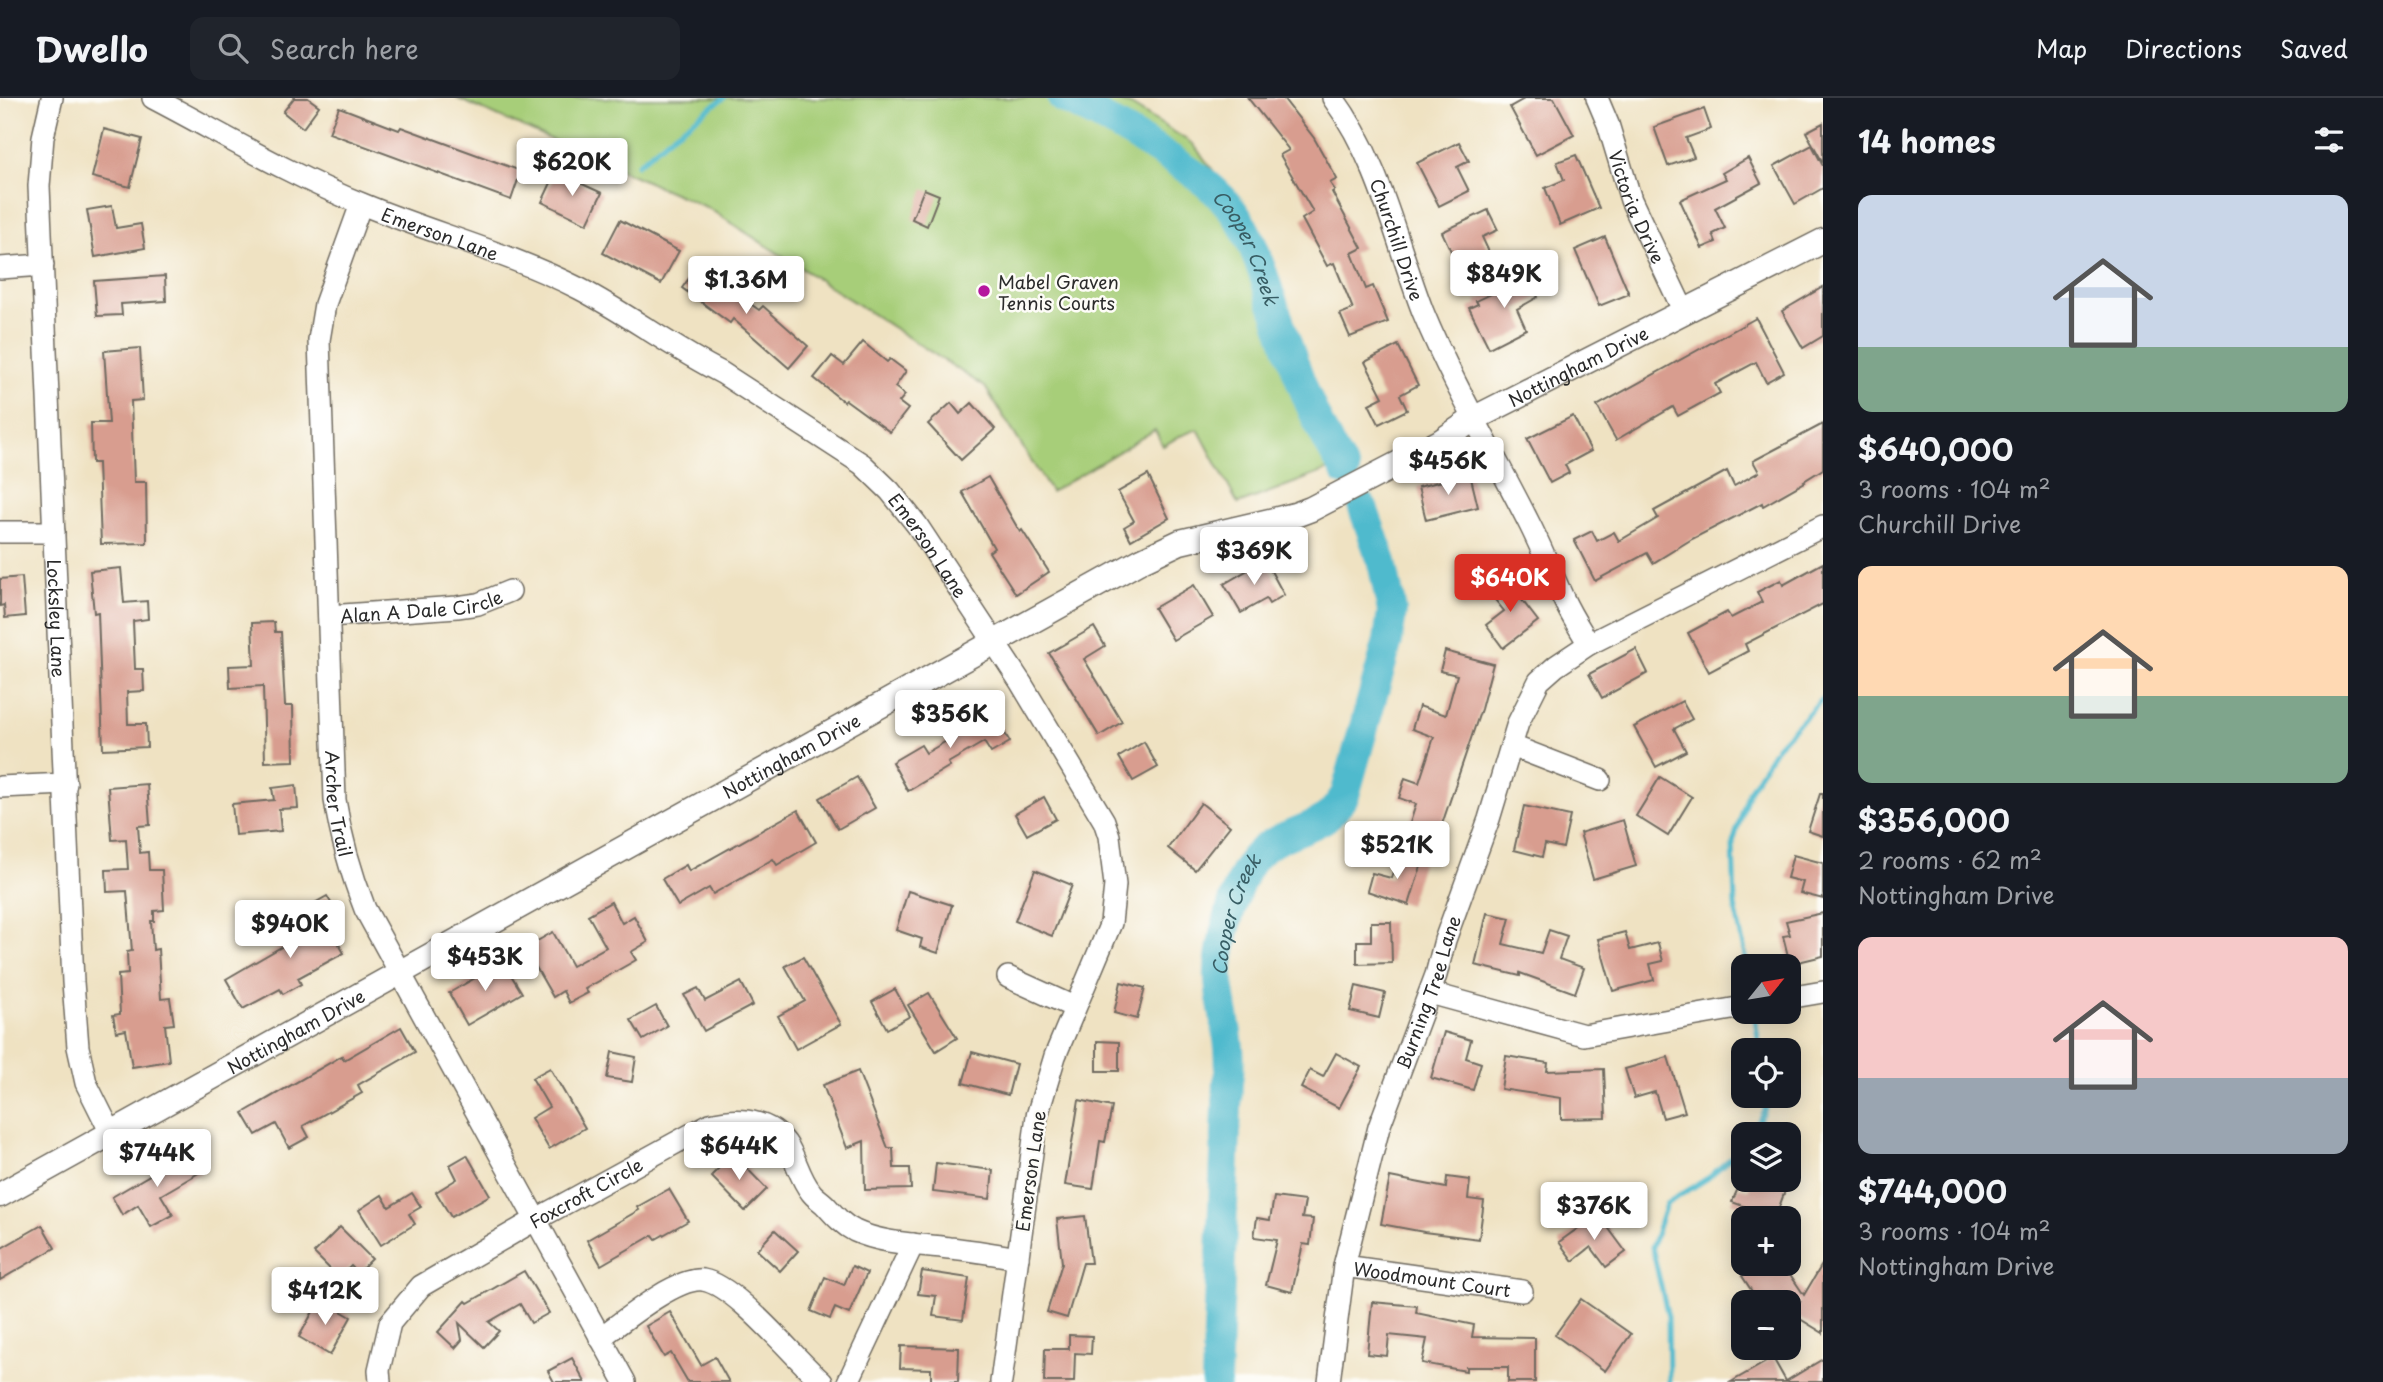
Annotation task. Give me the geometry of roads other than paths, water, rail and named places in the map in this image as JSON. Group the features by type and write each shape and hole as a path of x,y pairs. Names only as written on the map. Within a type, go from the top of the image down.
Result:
{"street":[{"name":"Locksley Lane","path":"51,98 43,137 39,186 73,982 78,1047 86,1083 111,1133"},
{"name":"Emerson Lane","path":"153,98 361,204 475,245 579,289 722,373 862,464 890,491 916,525 994,642 1097,809 1109,836 1115,885 1111,923 1055,1056 1037,1116 1001,1382"},
{"name":"Churchill Drive","path":"1333,98 1362,145 1381,188 1424,314 1446,361 1532,527 1564,601 1589,644"},
{"name":"Victoria Drive","path":"1597,98 1608,124 1631,200 1684,312"},
{"name":"Archer Trail","path":"361,204 325,304 319,340 337,786 335,800 340,831 350,871 365,909 625,1382"},
{"name":"Nottingham Drive","path":"0,1195 1142,560 1180,542 1311,509 1440,442 1475,418 1823,241"},
{"path":"0,268 43,265"},
{"name":"Burning Tree Lane","path":"1329,1382 1344,1266 1379,1126 1430,993 1445,940 1489,819 1518,723 1539,681 1589,644 1823,526"},
{"path":"0,532 54,532"},
{"name":"Alan A Dale Circle","path":"329,616 457,607 478,604 510,591"},
{"path":"1512,746 1600,780"},
{"path":"0,787 66,784"},
{"path":"1009,976 1074,1007"},
{"path":"1801,996 1823,992"},
{"path":"1430,993 1584,1035 1731,1009"},
{"name":"Foxcroft Circle","path":"380,1382 379,1370 390,1323 421,1286 710,1124 727,1120 750,1120 766,1125 779,1136 791,1151 812,1194 824,1203 836,1218 853,1230 873,1238 1018,1258"},
{"path":"848,1382 914,1244"},
{"name":"Woodmount Court","path":"1344,1266 1522,1291"},
{"path":"600,1338 655,1298 685,1284 702,1280 726,1290 822,1382"}],"waterway":[{"path":"637,165 724,98"},
{"name":"Cooper Creek","path":"1062,98 1113,124 1183,166 1208,185 1231,208 1254,248 1311,407 1345,471"},
{"name":"Cooper Creek","path":"1216,1382 1230,1056 1219,981 1221,952 1234,899 1254,858 1278,840 1328,817 1345,795 1388,641 1392,611 1382,562 1363,508"},
{"path":"1745,954 1735,906 1733,843 1749,791 1777,746 1823,698"},
{"path":"1756,1024 1758,1038"},
{"path":"1758,1122 1765,1108"},
{"path":"1669,1382 1668,1317 1652,1247 1666,1204 1708,1178 1731,1158"}],"place":[{"name":"Mabel Graven Tennis Courts","path":"984,291"}]}
